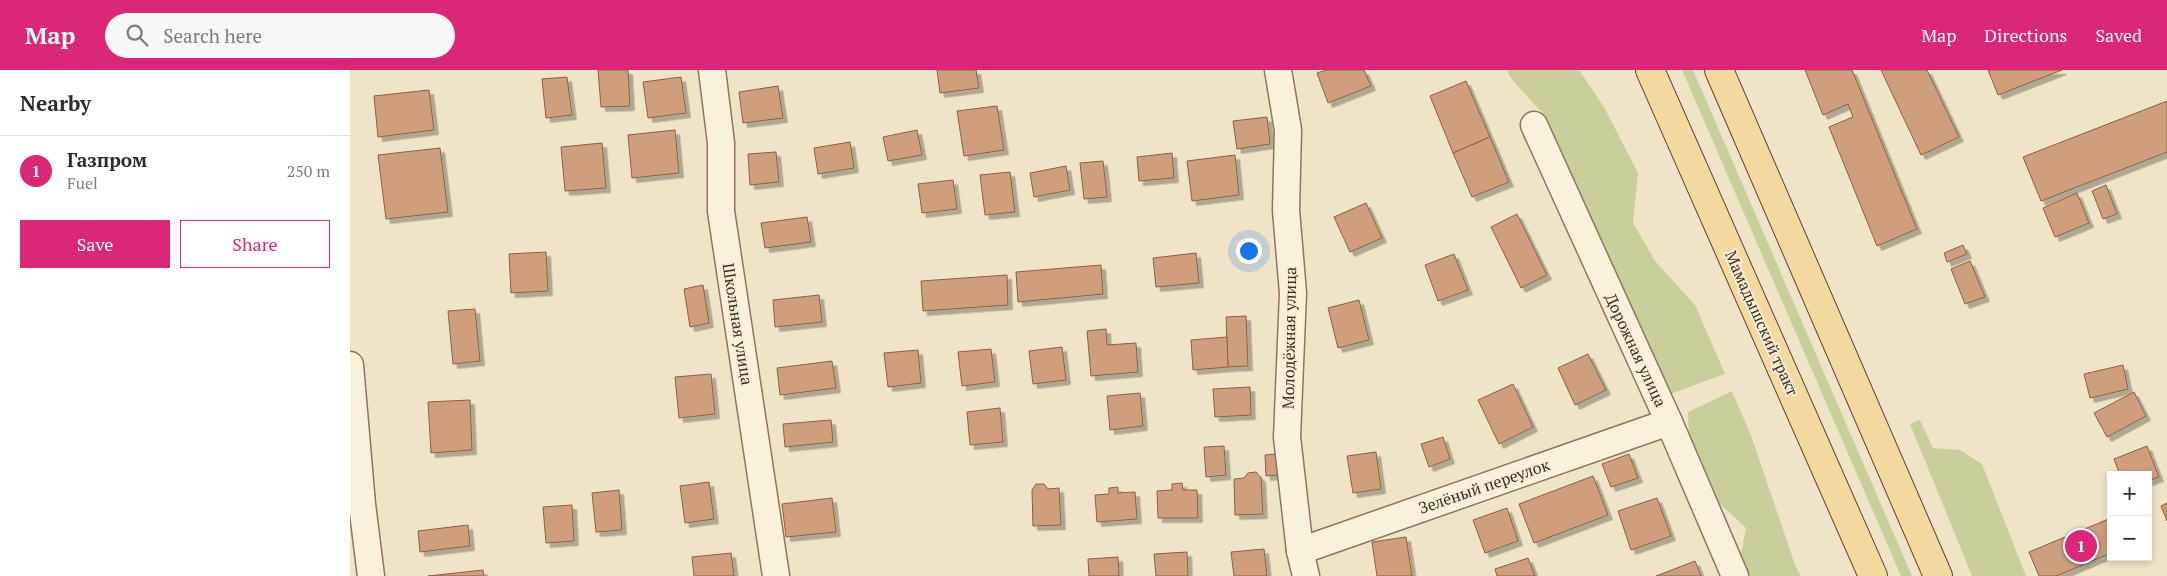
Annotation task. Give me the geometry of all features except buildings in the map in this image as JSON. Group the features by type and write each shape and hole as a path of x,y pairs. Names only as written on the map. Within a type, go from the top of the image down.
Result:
{"main road":[{"name":"Мамадышский тракт","path":"1650,70 1873,576"},
{"path":"1719,70 1938,576"}],"street":[{"name":"Школьная улица","path":"712,70 721,143 721,211 776,576"},
{"name":"Молодёжная улица","path":"1278,70 1288,130 1286,210 1293,293 1287,437 1300,551 1306,576"},
{"name":"Дорожная улица","path":"1534,125 1669,422 1735,576"},
{"path":"350,365 362,504 371,576"},
{"name":"Зелёный переулок","path":"1300,551 1669,422"}],"green space":[{"path":"1507,70 1579,70 1604,107 1638,173 1633,223 1655,261 1695,305 1725,374 1665,396 1635,329 1576,183 1544,115 1510,77"},
{"path":"1682,70 1693,70 1912,576 1901,576"},
{"path":"1732,391 1752,438 1795,565 1801,576 1746,576 1740,559 1746,528 1719,503 1689,446 1688,412"},
{"path":"1920,420 1933,448 1960,450 1982,464 2026,576 1972,576 1910,424"}],"place":[{"name":"Газпром","path":"2081,546"}]}
